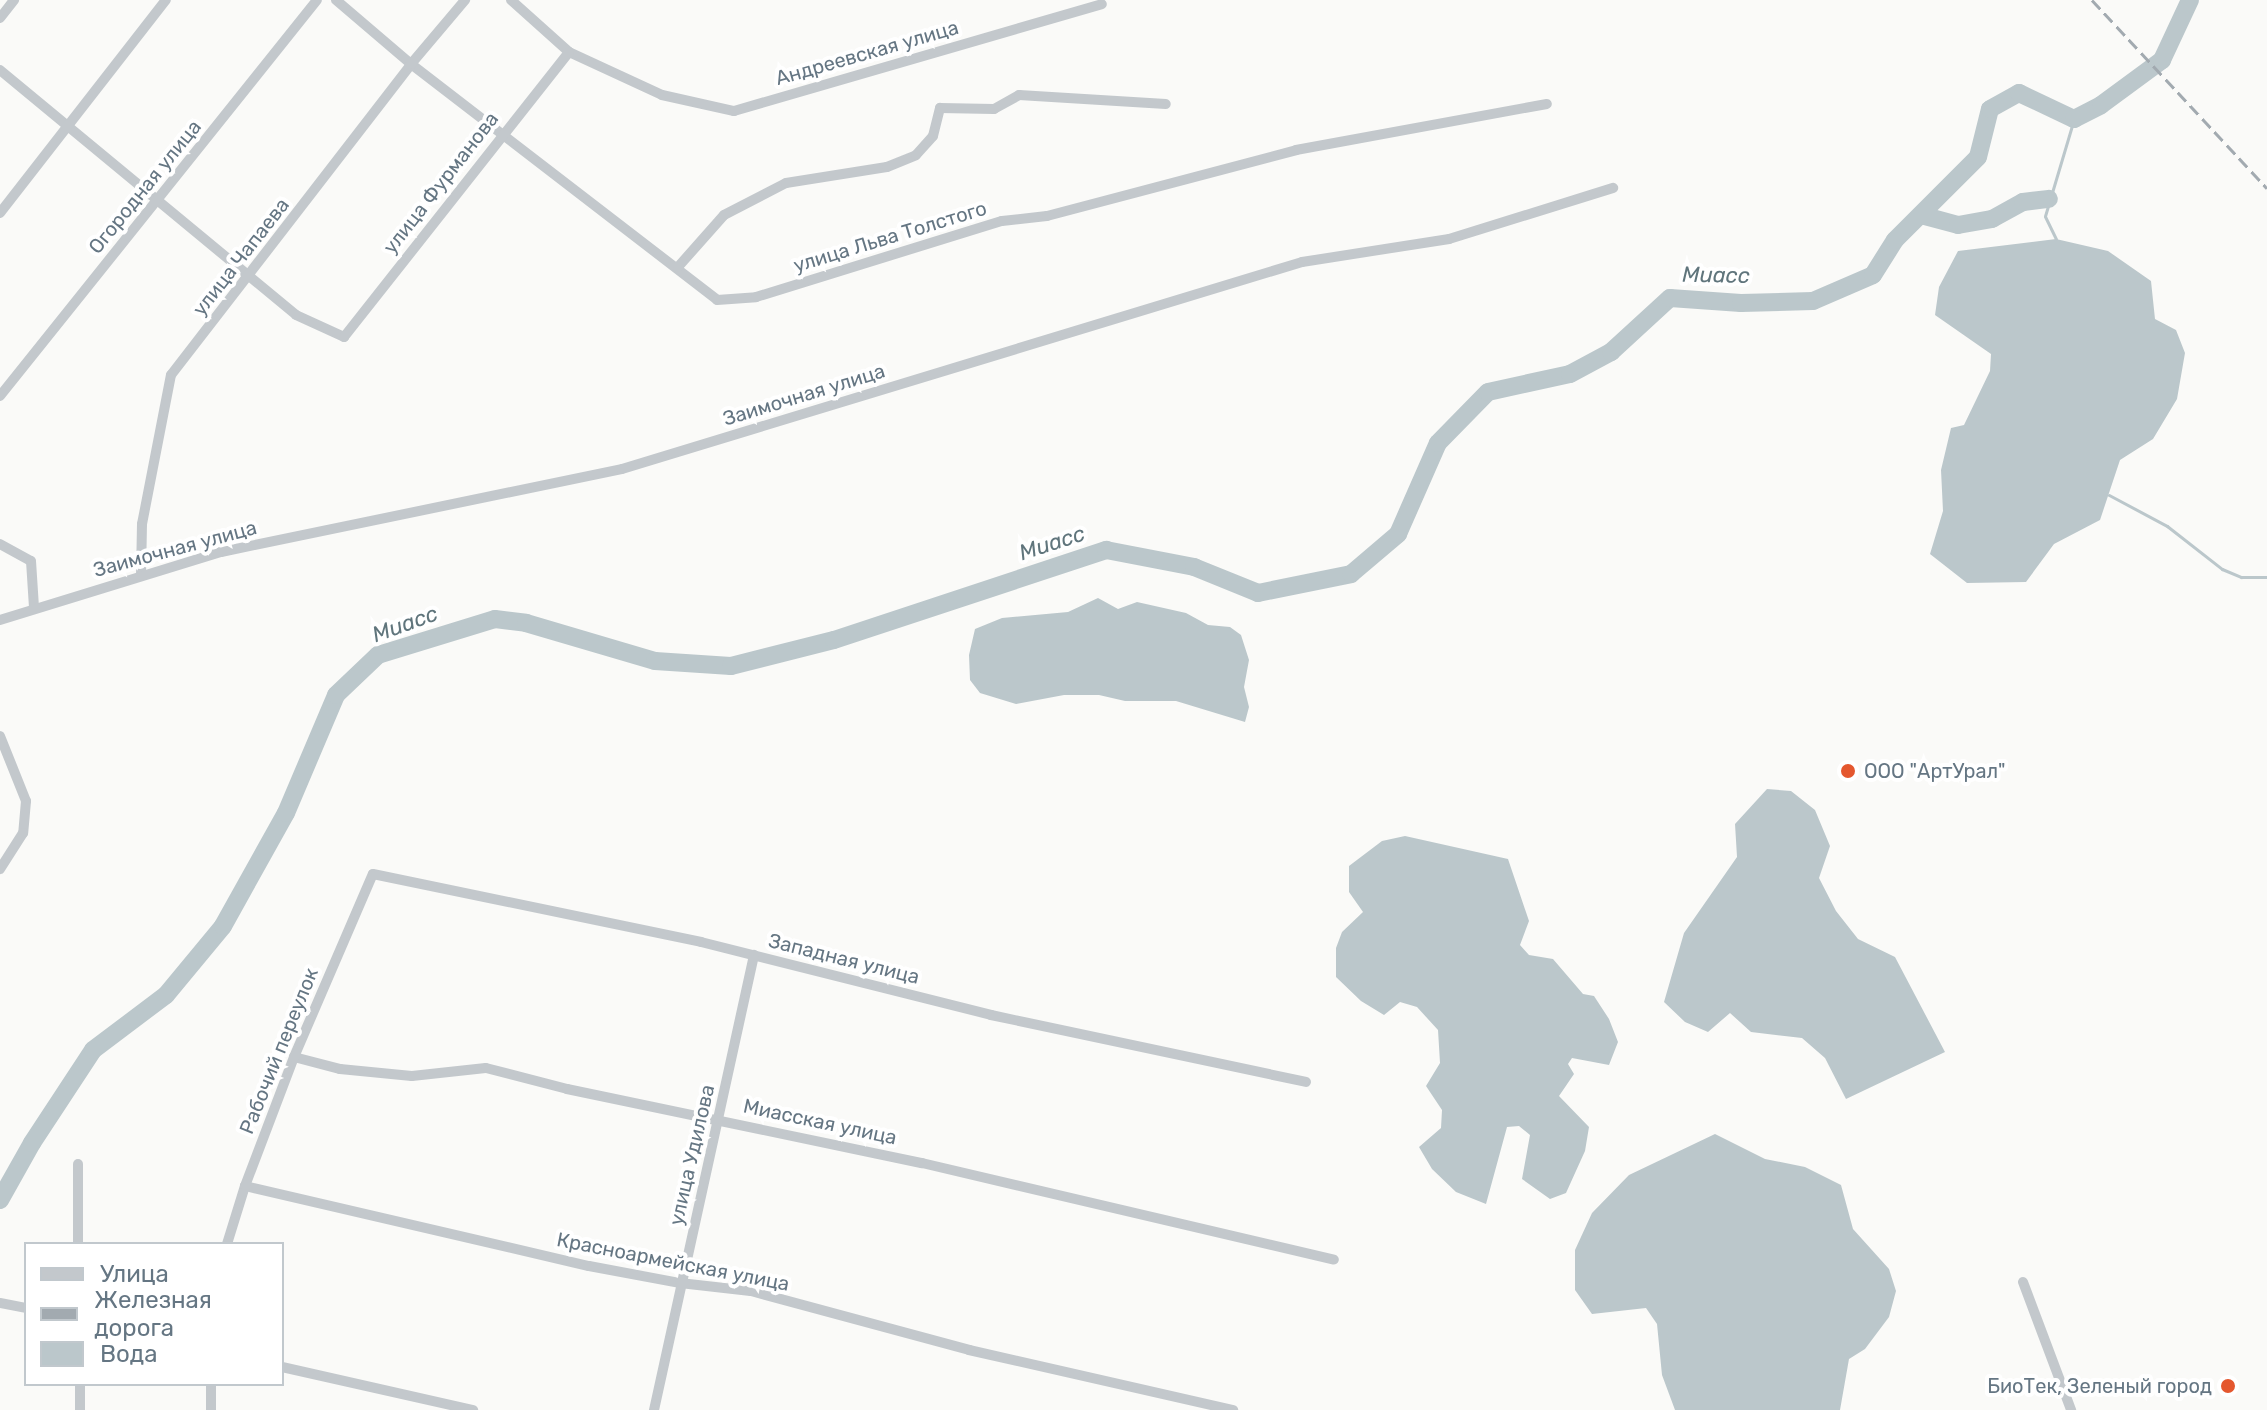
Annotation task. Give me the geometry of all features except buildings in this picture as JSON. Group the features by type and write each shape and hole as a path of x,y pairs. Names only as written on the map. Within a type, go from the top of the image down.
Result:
{"street":[{"path":"0,18 14,0"},
{"path":"0,213 166,0"},
{"name":"Огородная улица","path":"0,396 317,0"},
{"name":"улица Льва Толстого","path":"336,0 411,64 717,300 756,297 1002,221 1047,216 1296,150 1547,104"},
{"name":"улица Чапаева","path":"141,576 142,524 171,375 411,64 465,0"},
{"path":"511,0 569,52"},
{"name":"Андреевская улица","path":"569,52 662,95 734,111 1102,4"},
{"name":"улица Фурманова","path":"250,275 296,315 344,337 569,52"},
{"path":"0,70 250,275"},
{"path":"678,267 724,215 786,183 887,167 916,155 933,136 940,108 994,109 1019,95 1166,104"},
{"name":"Заимочная улица","path":"0,620 221,552 622,469 1302,262 1449,239 1613,188"},
{"path":"0,544 31,561 34,608"},
{"path":"0,736 26,801 23,833 0,869"},
{"name":"Западная улица","path":"373,874 754,955 991,1015 1306,1082"},
{"name":"Рабочий переулок","path":"228,1242 245,1186 294,1057 373,874"},
{"name":"улица Удилова","path":"654,1410 754,955"},
{"name":"Миасская улица","path":"294,1057 340,1069 412,1076 486,1068 567,1089 719,1118 1334,1260"},
{"path":"78,1164 78,1242"},
{"name":"Красноармейская улица","path":"245,1186 589,1266 680,1283 751,1291 969,1350 1233,1410"},
{"path":"2023,1282 2071,1410"},
{"path":"0,1303 24,1308"},
{"path":"284,1367 473,1410"},
{"path":"80,1386 80,1410"},
{"path":"211,1386 211,1410"}],"water":[{"path":"2056,239 2108,251 2151,281 2155,319 2176,330 2185,353 2177,399 2153,439 2120,460 2100,520 2054,544 2026,582 1967,583 1930,554 1943,511 1941,470 1951,428 1964,425 1990,371 1991,354 1935,315 1939,287 1958,251"},
{"path":"1098,598 1118,609 1137,602 1186,613 1208,625 1230,627 1241,635 1249,660 1244,687 1249,707 1245,722 1176,701 1125,701 1099,695 1064,695 1016,704 980,693 970,680 969,655 975,629 1002,618 1068,612"},
{"path":"1767,789 1791,791 1815,810 1830,846 1819,878 1836,911 1858,939 1895,957 1945,1052 1846,1099 1825,1058 1802,1038 1751,1032 1730,1013 1708,1032 1685,1022 1664,1002 1684,933 1737,857 1735,824"},
{"path":"1405,836 1508,859 1529,921 1520,945 1529,955 1553,959 1583,994 1594,996 1609,1019 1618,1042 1609,1065 1572,1058 1568,1064 1574,1074 1559,1096 1589,1127 1585,1151 1566,1193 1550,1199 1522,1179 1530,1135 1519,1126 1507,1127 1486,1204 1456,1192 1432,1169 1419,1147 1441,1128 1442,1110 1426,1086 1440,1063 1438,1030 1417,1007 1400,1002 1384,1015 1361,1001 1336,977 1336,948 1342,932 1363,912 1349,892 1349,866 1382,841"},
{"path":"1715,1134 1765,1159 1805,1167 1841,1185 1853,1229 1889,1269 1896,1291 1889,1317 1865,1349 1849,1359 1840,1410 1675,1410 1662,1375 1657,1324 1646,1308 1592,1314 1575,1290 1575,1250 1592,1213 1629,1175"}],"waterway":[{"name":"Миасс","path":"0,1200 32,1143 93,1050 166,995 223,926 286,813 336,695 378,655 495,619 526,623 655,661 731,666 834,640 1106,550 1194,567 1258,593 1351,574 1398,534 1438,443 1488,392 1570,374 1611,352 1670,298 1741,303 1813,301 1873,275 1895,240 1978,157 1990,109 2019,93 2074,119 2101,105 2162,60 2190,0"},
{"path":"2056,239 2045,216 2074,119"},
{"path":"1921,215 1958,225 1992,219 2023,202 2049,199"},
{"path":"2109,495 2167,526 2222,569 2241,577 2267,577"}],"railway":[{"path":"2092,0 2267,188"}],"place":[{"name":"ООО \"АртУрал\"","path":"1848,771"},
{"name":"БиоТек, Зеленый город","path":"2228,1386"}]}
